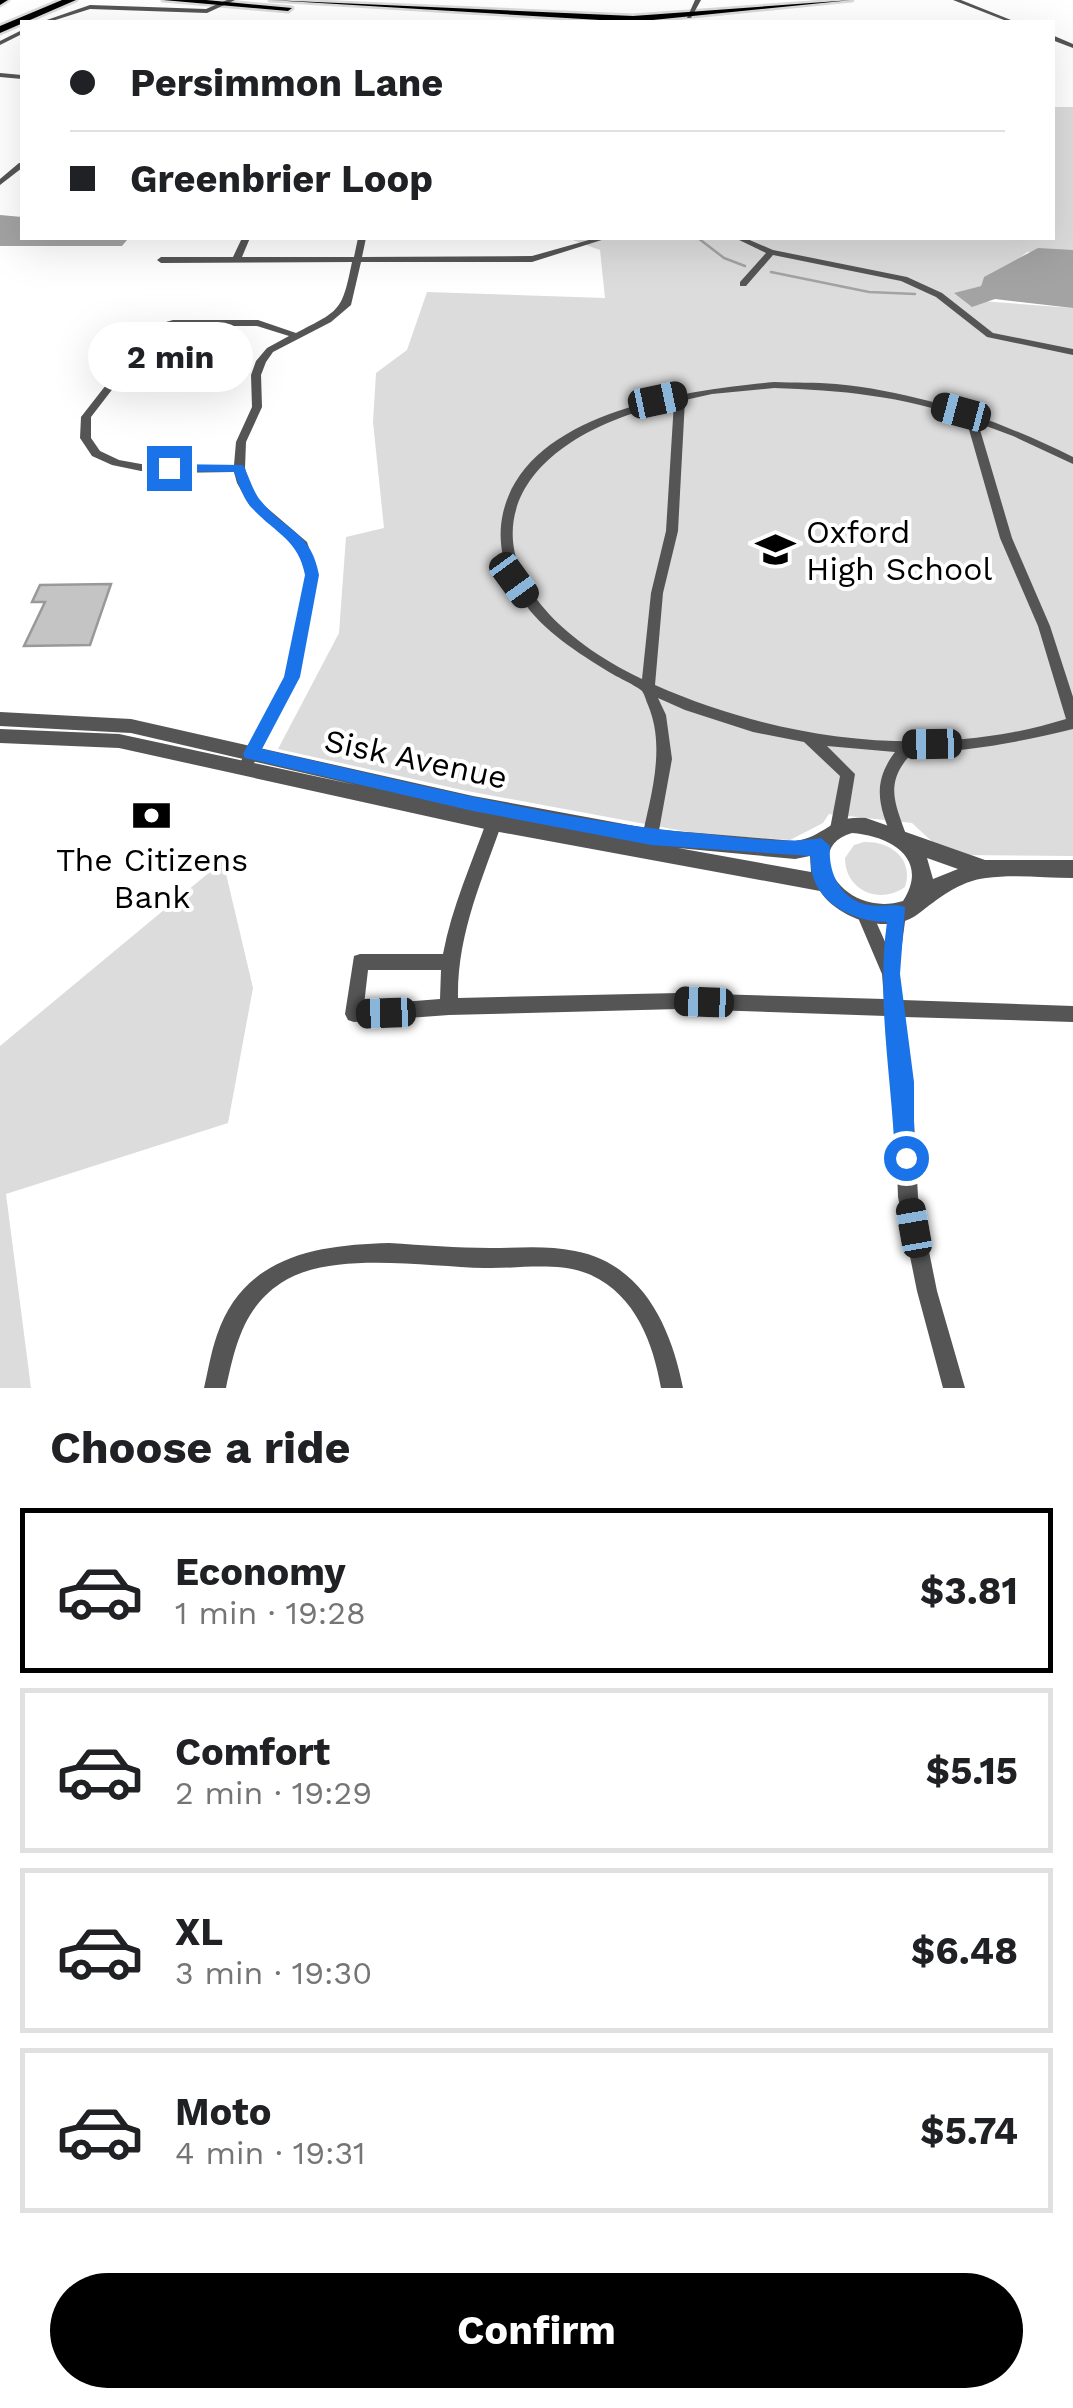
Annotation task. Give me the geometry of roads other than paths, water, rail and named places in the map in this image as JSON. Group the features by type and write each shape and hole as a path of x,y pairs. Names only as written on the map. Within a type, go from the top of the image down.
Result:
{"highway":[{"path":"24,20 80,0"}],"main road":[{"path":"167,0 663,20 848,0"},
{"path":"274,0 353,7"}],"street":[{"path":"688,17 698,0"},
{"path":"956,0 1008,20"},
{"path":"50,20 90,6 206,11 230,2"},
{"path":"0,167 20,167"},
{"path":"0,183 20,167"},
{"path":"236,260 245,240"},
{"path":"248,761 292,677 312,575 304,545 254,503 239,468 242,442 258,406 256,376 261,361 294,334 328,320 348,303 362,240"},
{"path":"161,260 532,259 597,240"},
{"path":"744,240 771,252 904,279 939,295 990,335 1073,352"},
{"path":"743,284 771,252"},
{"path":"239,468 120,464 89,446 84,424 94,404 155,328 173,324 258,323 294,334"},
{"path":"971,416 1012,558 1044,626 1073,721 999,740 911,745 847,741 737,723 648,690 552,628 514,580 507,548 507,522 514,497 534,466 584,429 640,406 680,396 740,386 814,385 889,394 971,416 1006,428 1073,460"},
{"path":"649,845 665,759 659,715 648,690 657,592 672,531 680,396"},
{"path":"640,406 661,408 676,417"},
{"path":"978,440 988,430 1006,428"},
{"name":"Sisk Avenue","path":"0,719 131,726 248,761"},
{"path":"804,735 826,750 848,774"},
{"name":"Sisk Avenue","path":"0,736 119,741 248,761 824,883 840,901 864,913"},
{"path":"824,883 819,870 821,846 838,829 852,757 847,741"},
{"path":"872,744 902,839 924,871 918,900"},
{"path":"884,787 888,766 911,745"},
{"path":"449,1008 446,962 454,924 496,816"},
{"path":"838,829 868,825 986,869"},
{"name":"Sisk Avenue","path":"649,845 795,850 821,846"},
{"path":"890,974 864,913 898,914 947,882 986,869 1073,868"},
{"path":"898,914 890,974 903,1082 908,1197 927,1292 954,1388"},
{"path":"446,962 360,962 354,1014 679,1001 1073,1014"},
{"path":"215,1388 225,1336 260,1283 297,1261 390,1255 565,1261 603,1270 646,1309 666,1354 672,1388"}],"waterway":[{"path":"701,240 724,258 745,266"},
{"path":"771,272 869,292 915,294"}],"place":[{"name":"Oxford High School","path":"776,550"},
{"name":"The Citizens Bank","path":"152,815"}]}
